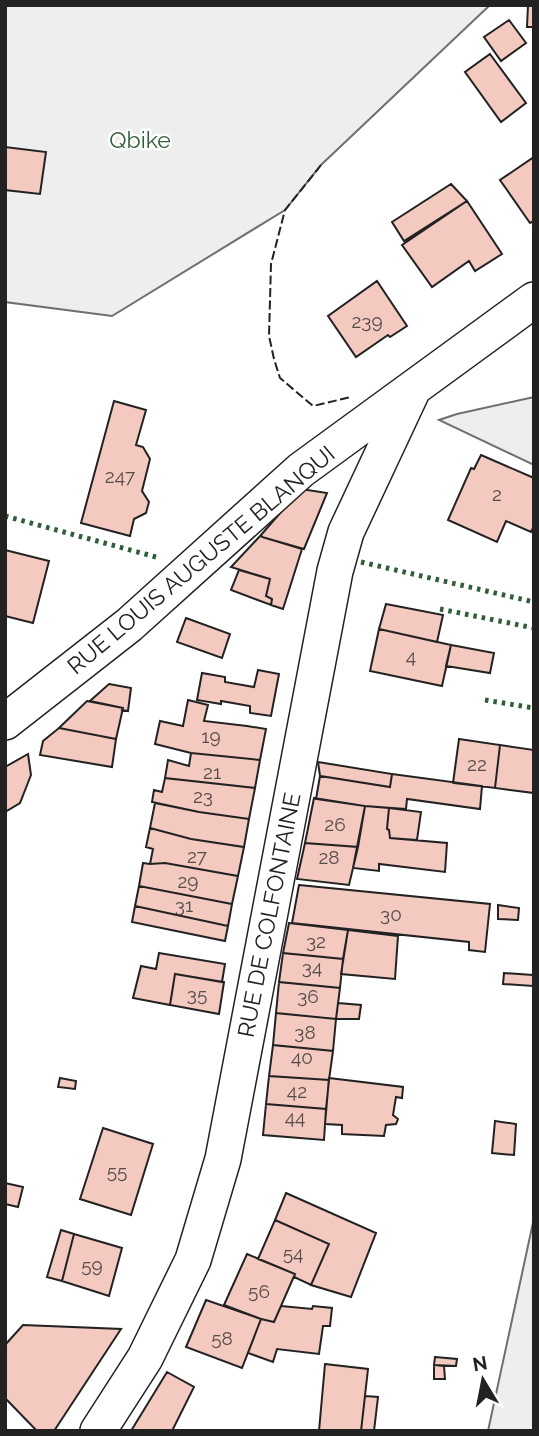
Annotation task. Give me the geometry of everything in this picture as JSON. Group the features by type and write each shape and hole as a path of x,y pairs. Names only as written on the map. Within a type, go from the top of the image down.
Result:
{"street":[{"name":"RUE LOUIS AUGUSTE BLANQUI","path":"5,722 129,625 301,470 534,300"},
{"name":"RUE DE COLFONTAINE","path":"98,1431 145,1358 193,1260 223,1159 335,571 346,532 413,389"}],"green space":[{"name":"Qbike","path":"5,5 490,5 321,165 285,210 112,316 5,302"},
{"path":"534,397 534,465 439,420 457,414"},
{"path":"534,1218 534,1431 488,1431"}],"building":[{"path":"528,5 534,5 534,27 527,27"},
{"path":"509,20 526,43 501,61 484,37"},
{"path":"490,54 526,103 501,122 465,72"},
{"path":"5,147 46,152 40,194 5,190"},
{"path":"534,157 534,221 530,223 500,180"},
{"path":"451,184 467,201 404,241 392,222"},
{"path":"467,201 502,254 475,271 469,261 432,287 402,245"},
{"path":"377,281 407,326 390,337 388,335 356,357 328,316"},
{"path":"114,401 146,410 136,445 143,447 150,459 142,491 149,502 146,513 134,519 130,536 81,523"},
{"path":"481,455 534,478 534,526 531,532 506,521 497,542 448,520 471,468 474,469"},
{"path":"301,489 327,493 304,549 262,537 261,535"},
{"path":"261,535 302,549 283,609 271,605 272,599 266,596 270,579 231,567"},
{"path":"5,550 49,561 33,623 5,616"},
{"path":"239,570 270,579 266,596 272,599 271,605 231,590"},
{"path":"386,604 443,615 437,642 379,629"},
{"path":"186,618 230,634 222,658 177,642"},
{"path":"379,629 451,645 442,686 370,671"},
{"path":"451,645 494,653 490,673 446,666"},
{"path":"258,670 279,674 271,716 250,713 250,706 197,700 202,673 225,677 225,682 254,687"},
{"path":"109,684 131,688 128,711 90,701"},
{"path":"188,700 208,705 204,721 266,729 260,760 191,753 155,744 160,721 183,726"},
{"path":"87,701 123,708 116,739 59,728"},
{"path":"59,728 116,739 112,767 40,755 43,741"},
{"path":"459,739 500,745 495,788 453,783"},
{"path":"500,745 534,750 534,793 495,788"},
{"path":"191,753 260,760 255,788 165,778 168,760 189,766"},
{"path":"28,754 31,775 20,803 5,812 5,767"},
{"path":"318,762 392,774 390,787 320,776"},
{"path":"392,774 482,786 480,809 407,799 406,809 316,799 320,776 390,787"},
{"path":"165,778 255,788 249,819 152,802 154,790 162,792"},
{"path":"314,798 365,806 358,847 305,843"},
{"path":"155,803 249,819 244,847 191,839 150,828"},
{"path":"365,806 389,808 387,829 390,838 447,843 445,872 379,864 379,871 353,868"},
{"path":"389,808 421,812 417,840 390,838 387,829"},
{"path":"150,828 191,839 244,847 238,876 165,863 150,864 153,849 146,847"},
{"path":"305,843 358,847 349,885 297,879"},
{"path":"143,863 165,863 238,876 232,904 139,886"},
{"path":"299,885 490,904 485,952 469,950 469,942 292,923"},
{"path":"139,886 232,904 228,926 135,906"},
{"path":"498,905 519,908 518,920 498,919"},
{"path":"135,906 228,926 225,941 132,922"},
{"path":"289,923 348,930 343,959 283,953"},
{"path":"348,930 398,936 395,979 341,974"},
{"path":"159,953 225,964 222,982 175,974 170,1005 133,998 141,966 156,969"},
{"path":"283,953 343,959 340,988 279,982"},
{"path":"504,973 533,975 533,986 503,984"},
{"path":"175,974 224,982 219,1014 170,1005"},
{"path":"279,982 340,988 336,1019 276,1013"},
{"path":"338,1003 361,1005 359,1019 336,1019"},
{"path":"276,1013 336,1019 333,1051 273,1045"},
{"path":"273,1045 333,1051 329,1080 269,1076"},
{"path":"269,1076 329,1080 326,1109 266,1104"},
{"path":"60,1078 76,1081 75,1089 58,1087"},
{"path":"329,1078 403,1087 402,1098 396,1097 393,1115 398,1119 396,1124 386,1125 384,1136 342,1134 342,1125 325,1124"},
{"path":"266,1104 326,1109 324,1140 263,1135"},
{"path":"495,1121 516,1124 514,1155 492,1153"},
{"path":"103,1128 153,1144 131,1215 80,1199"},
{"path":"5,1183 23,1187 18,1207 5,1204"},
{"path":"286,1193 376,1233 351,1297 311,1285 329,1244 275,1220"},
{"path":"275,1220 329,1244 311,1285 294,1277 295,1274 258,1259"},
{"path":"61,1230 74,1234 62,1281 47,1277"},
{"path":"74,1234 122,1248 109,1296 62,1281"},
{"path":"247,1254 295,1274 274,1322 224,1305"},
{"path":"206,1300 261,1319 242,1368 186,1347"},
{"path":"281,1306 332,1308 330,1326 323,1326 319,1354 277,1349 273,1362 248,1353 261,1319 274,1322"},
{"path":"23,1325 121,1329 54,1431 37,1431 5,1398 5,1345"},
{"path":"435,1357 457,1359 456,1366 434,1365"},
{"path":"325,1364 368,1369 361,1431 319,1431"},
{"path":"434,1365 444,1366 445,1379 434,1379"},
{"path":"167,1372 194,1387 172,1431 131,1431"},
{"path":"365,1396 378,1397 374,1431 361,1431"}],"hedge":[{"path":"5,516 156,557"},
{"path":"361,562 534,602"},
{"path":"440,609 534,628"},
{"path":"485,700 534,708"}],"fence":[{"path":"321,165 285,210 271,264 269,336 280,378 313,406 351,397"}]}
